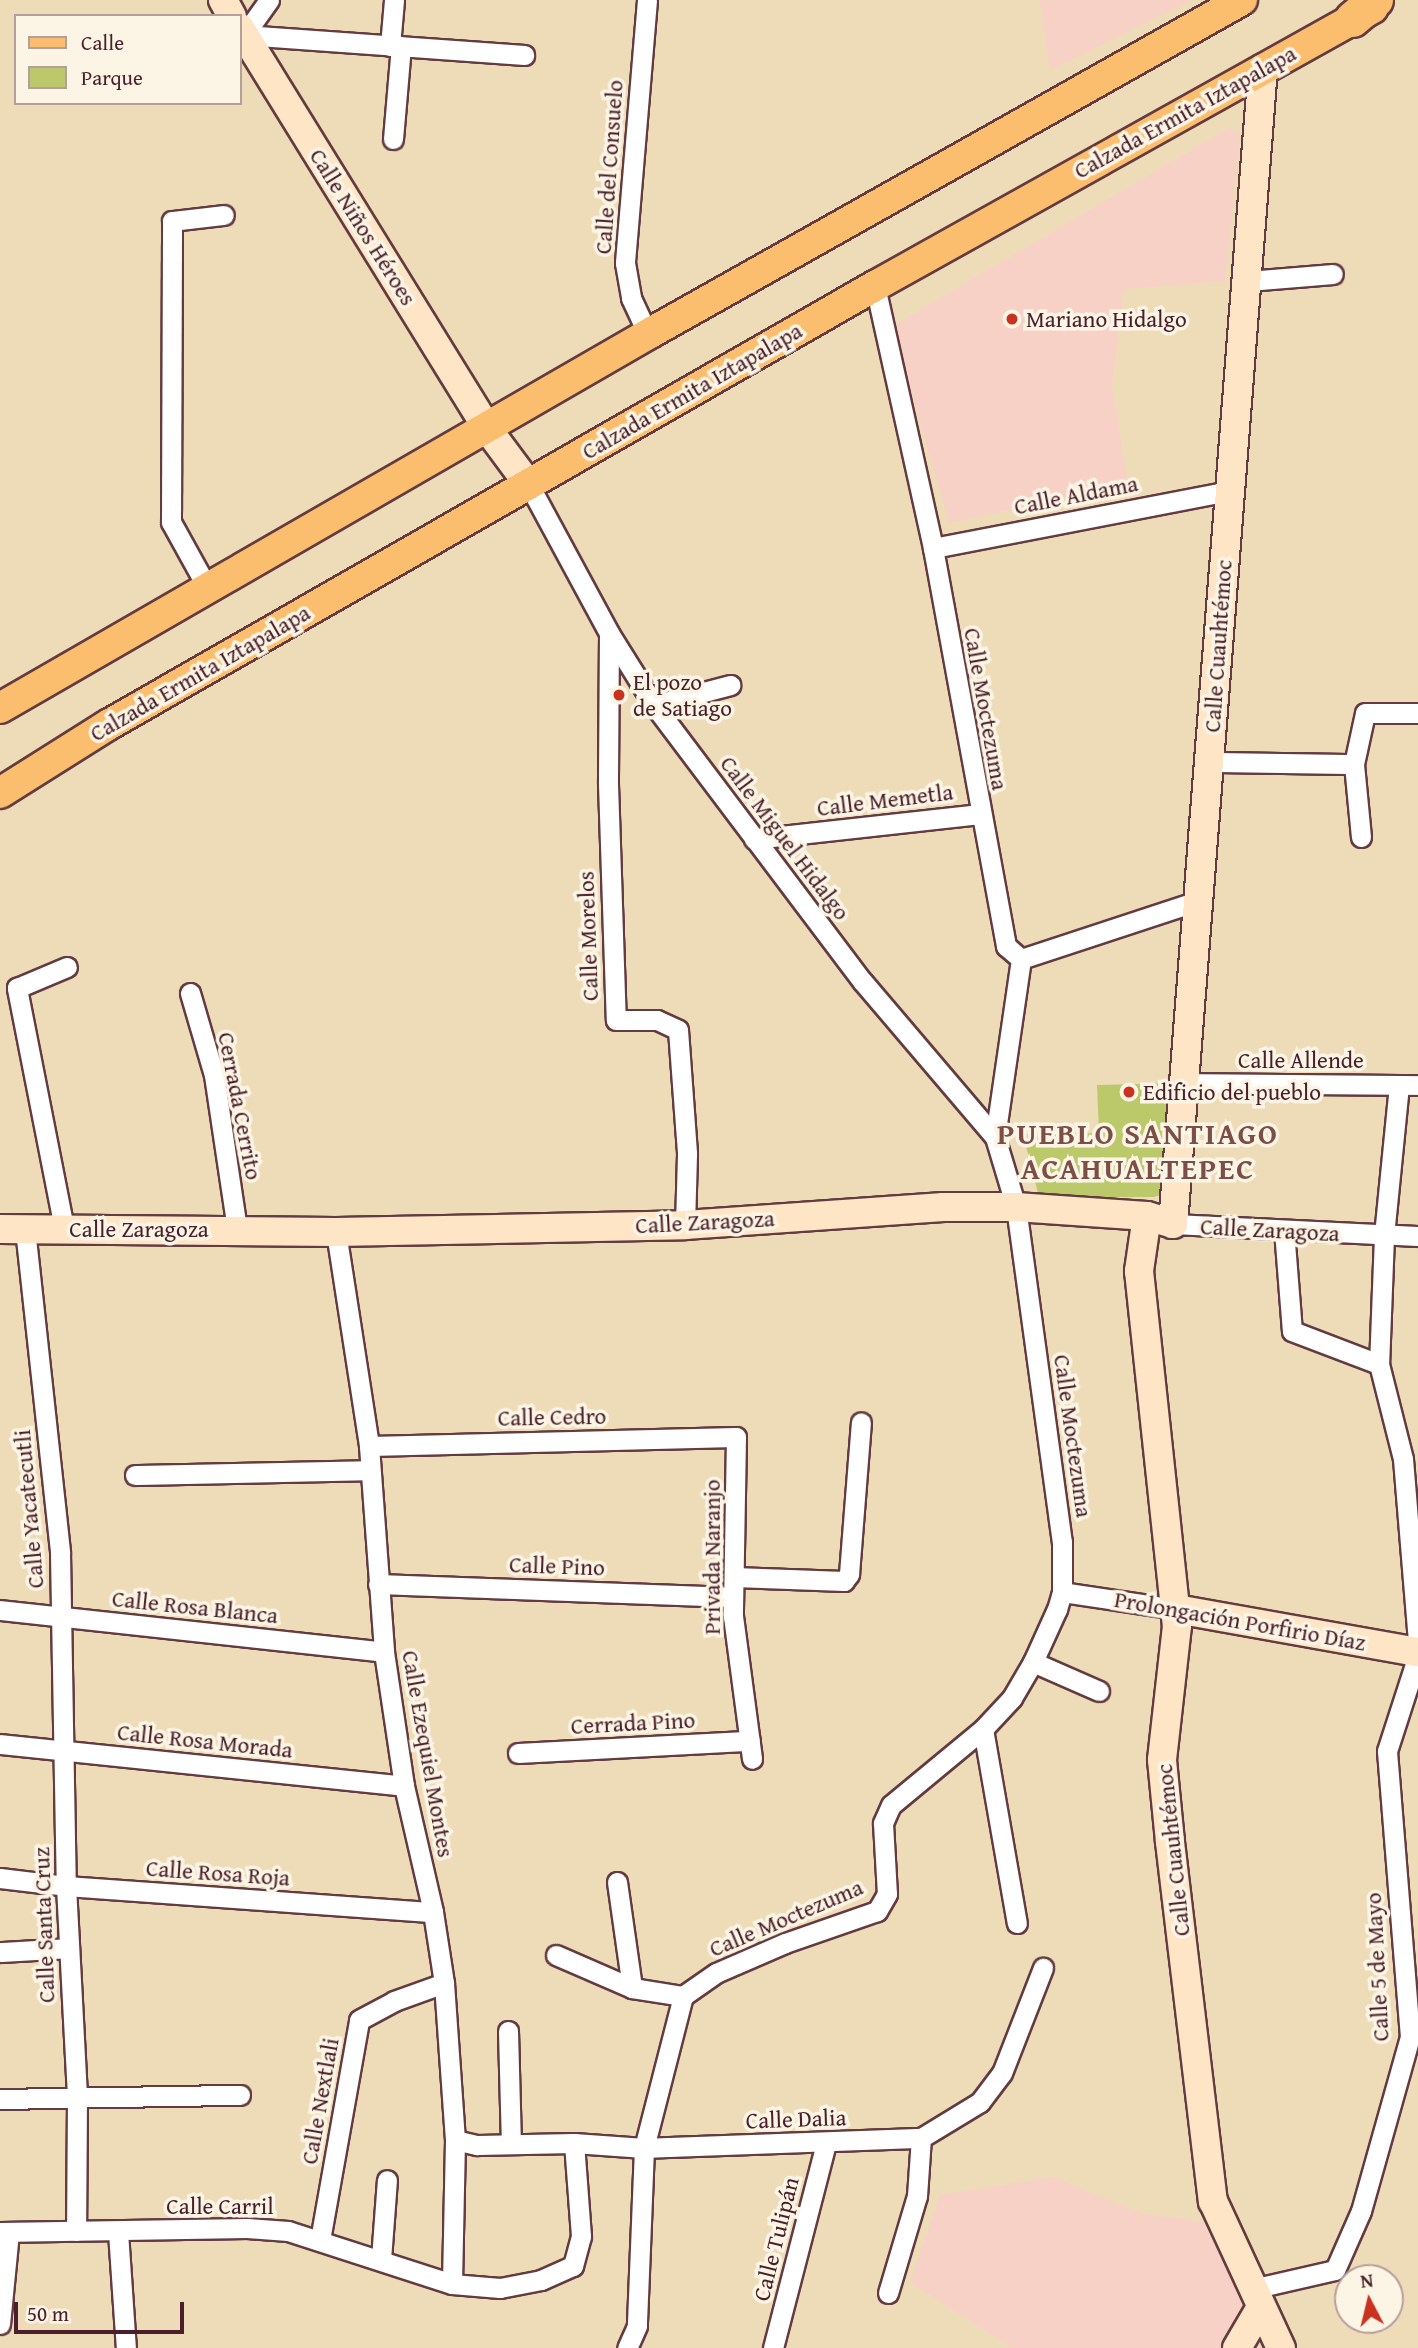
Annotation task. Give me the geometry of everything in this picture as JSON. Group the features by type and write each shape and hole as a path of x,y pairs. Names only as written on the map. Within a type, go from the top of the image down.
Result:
{"main road":[{"path":"0,708 652,332 1242,0"},
{"name":"Calzada Ermita Iztapalapa","path":"0,793 108,725 875,286 1363,9 1391,0"}],"street":[{"path":"242,23 269,0"},
{"path":"393,139 396,46 394,0"},
{"name":"Calle del Consuelo","path":"647,0 625,263 631,298 643,324 652,332"},
{"path":"242,26 396,46 524,55"},
{"name":"Calle Niños Héroes","path":"242,31 486,427 529,485"},
{"name":"Calle Cuauhtémoc","path":"1263,68 1184,1083 1160,1220 1139,1271 1177,1626 1162,1760 1213,2201 1256,2299 1281,2348"},
{"path":"207,587 171,523 172,221 224,215"},
{"path":"1248,281 1333,274"},
{"name":"Calle Moctezuma","path":"875,286 933,548 1006,946 1021,959"},
{"name":"Calle Miguel Hidalgo","path":"529,485 608,633 654,705 863,982 995,1137 1016,1207"},
{"name":"Calle Aldama","path":"933,548 1229,491"},
{"name":"Calle Morelos","path":"608,633 608,784 615,1020 657,1020 678,1030 687,1154 685,1225"},
{"path":"654,705 730,685"},
{"path":"1361,837 1354,764 1365,713 1418,713"},
{"path":"1209,762 1354,764"},
{"name":"Calle Memetla","path":"754,839 980,814"},
{"path":"995,1137 1021,959 1197,901"},
{"path":"64,1228 17,988 67,967"},
{"name":"Cerrada Cerrito","path":"190,993 214,1075 237,1229"},
{"name":"Calle Allende","path":"1184,1083 1408,1085"},
{"path":"1408,1085 1384,1236 1379,1364 1410,1458 1418,1641"},
{"name":"Calle Zaragoza","path":"12,1229 237,1229 336,1233 685,1225 943,1207 1016,1207 1284,1230 1418,1236"},
{"name":"Calle Moctezuma","path":"683,1996 727,1968 877,1911 887,1894 883,1824 891,1805 983,1729 1012,1698 1033,1662 1062,1592 1062,1542 1016,1207"},
{"name":"Calle Yacatecutli","path":"12,1229 60,1553 62,1617"},
{"path":"1284,1230 1292,1331 1379,1364"},
{"name":"Calle Ezequiel Montes","path":"336,1233 369,1446 384,1652 404,1786 433,1912 444,1983 455,2140 452,2284"},
{"name":"Calle Pino","path":"378,1584 734,1587 844,1581 849,1574 861,1422"},
{"name":"Calle Cedro","path":"369,1446 736,1437"},
{"name":"Privada Naranjo","path":"736,1437 734,1587 751,1750"},
{"path":"135,1475 369,1470"},
{"name":"Prolongación Porfirio Díaz","path":"1062,1592 1176,1609 1418,1653"},
{"name":"Calle Rosa Blanca","path":"0,1610 384,1652"},
{"name":"Calle Santa Cruz","path":"62,1617 66,1886 77,2098 76,2231"},
{"name":"Calle 5 de Mayo","path":"1256,2299 1335,2270 1361,2211 1410,2037 1387,1751 1418,1653"},
{"path":"1033,1662 1099,1691"},
{"path":"983,1729 1017,1923"},
{"name":"Calle Rosa Morada","path":"0,1744 404,1786"},
{"name":"Cerrada Pino","path":"518,1754 751,1750"},
{"name":"Calle Rosa Roja","path":"0,1878 66,1886 433,1912"},
{"path":"617,1882 632,1988"},
{"path":"0,1952 69,1948"},
{"path":"556,1955 632,1988 683,1996 644,2148 637,2326 627,2348"},
{"name":"Calle Dalia","path":"455,2140 477,2145 574,2143 644,2148 826,2143 920,2137 980,2102 1002,2073 1044,1968"},
{"name":"Calle Nextlali","path":"320,2240 359,2020 394,2001 444,1983"},
{"path":"508,2031 511,2143"},
{"path":"0,2099 240,2095"},
{"path":"888,2293 917,2196 920,2137"},
{"name":"Calle Carril","path":"4,2232 247,2228 288,2231 452,2284 500,2288 541,2280 573,2266 581,2236 574,2143"},
{"name":"Calle Tulipán","path":"773,2348 826,2143"},
{"path":"381,2259 387,2180"},
{"path":"0,2324 4,2232"},
{"path":"118,2232 125,2348"},
{"path":"1237,2348 1256,2299"}],"shaded area":[{"path":"1040,0 1193,0 1050,70"},
{"name":"Mariano Hidalgo","path":"1229,128 1240,133 1225,281 1124,289 1112,385 1128,484 949,523 893,326"},
{"path":"1052,2177 1143,2214 1203,2222 1247,2305 1220,2348 1012,2348 910,2282 940,2195"}],"green space":[{"path":"1175,1083 1163,1194 1154,1197 1039,1197 1023,1134 1099,1133 1097,1085"}],"place":[{"name":"Mariano Hidalgo","path":"1012,319"},
{"name":"El pozo de Satiago","path":"619,695"},
{"name":"Edificio del pueblo","path":"1129,1092"}],"district":[{"name":"PUEBLO SANTIAGO ACAHUALTEPEC","path":"1138,1150"}]}
